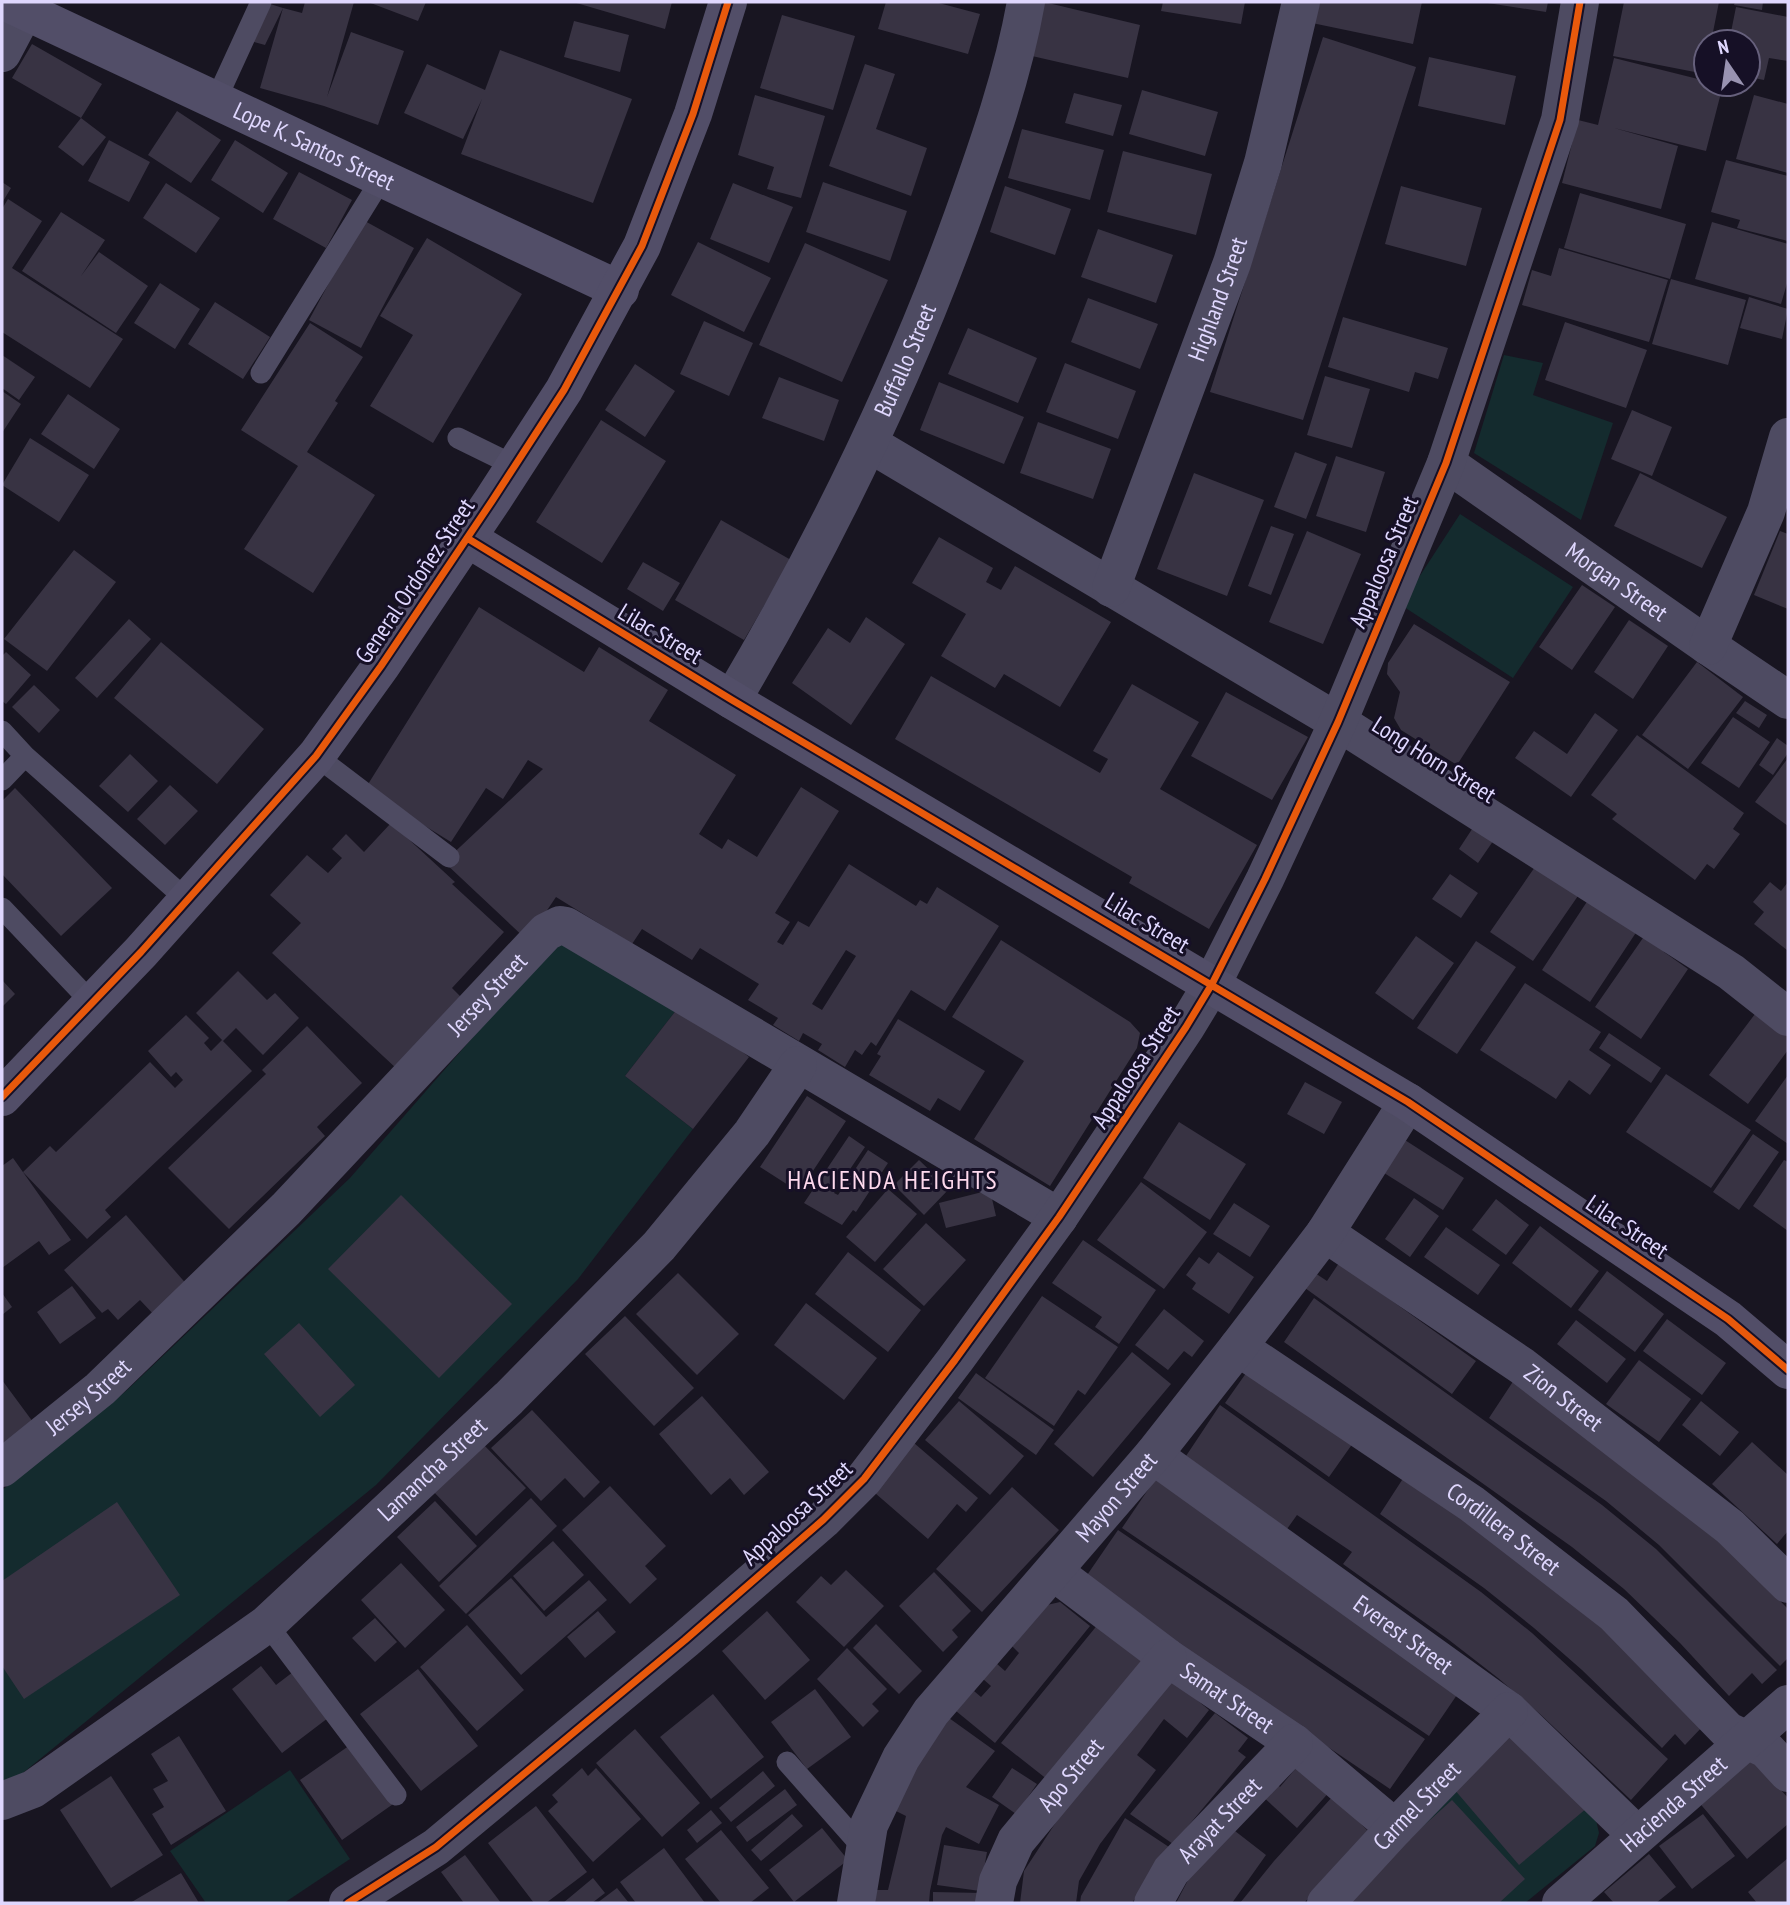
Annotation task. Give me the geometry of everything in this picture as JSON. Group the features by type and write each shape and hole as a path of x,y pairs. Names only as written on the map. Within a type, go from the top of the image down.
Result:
{"main road":[{"name":"General Ordoñez Street","path":"2,1097 93,1004 316,756 515,466 564,390 642,246 669,180 728,2"},
{"name":"Lope K. Santos Street","path":"20,5 620,290"},
{"name":"Lilac Street","path":"467,538 732,700 1408,1102 1728,1319 1788,1370"}],"street":[{"name":"Buffallo Street","path":"732,700 765,645 870,444 931,304 978,172 1019,41 1026,2"},
{"name":"Highland Street","path":"1111,588 1236,250 1263,163 1301,2"},
{"name":"Appaloosa Street","path":"348,1903 436,1847 685,1640 823,1520 884,1456 1059,1217 1188,1025 1212,984 1265,879 1338,722 1446,463 1560,120 1580,2"},
{"path":"2,53 20,5"},
{"path":"1708,646 1766,512 1788,437"},
{"name":"Long Horn Street","path":"870,444 1338,722 1731,972 1788,1017"},
{"name":"Morgan Street","path":"1446,463 1788,700"},
{"name":"Jersey Street","path":"2,1468 100,1389 286,1209 542,928 566,926 1059,1217"},
{"name":"Lamancha Street","path":"2,1801 33,1789 267,1624 509,1398 659,1247 752,1133 798,1065"},
{"name":"Mayon Street","path":"856,1903 869,1825 901,1758 932,1712 1153,1455 1238,1348 1325,1233 1408,1102"},
{"name":"Zion Street","path":"1325,1233 1522,1366 1730,1527 1788,1584"},
{"name":"Cordillera Street","path":"1238,1348 1472,1504 1614,1614 1728,1731 1766,1749 1788,1773"},
{"name":"Everest Street","path":"1153,1455 1509,1711 1637,1836"},
{"name":"Samat Street","path":"1054,1572 1168,1658 1294,1744 1395,1828"},
{"name":"Apo Street","path":"994,1903 998,1881 1016,1842 1168,1658"},
{"name":"Hacienda Street","path":"1561,1903 1788,1704"},
{"name":"Carmel Street","path":"1326,1903 1509,1711"},
{"name":"Arayat Street","path":"1153,1903 1171,1871 1294,1744"}],"lane":[{"path":"216,100 261,2"},
{"path":"261,373 382,178"},
{"path":"458,438 515,466"},
{"path":"2,732 187,900"},
{"path":"2,780 26,756"},
{"path":"316,756 449,857"},
{"path":"2,908 93,1004"},
{"path":"267,1624 396,1796"},
{"path":"787,1762 864,1849"}],"green space":[{"path":"1504,355 1543,363 1533,395 1613,423 1581,520 1474,453"},
{"path":"1460,514 1573,587 1513,678 1401,605"},
{"path":"556,942 681,1004 625,1076 693,1129 578,1279 376,1485 13,1781 2,1783 2,1490 126,1391 350,1178"},
{"path":"1509,1733 1596,1820 1599,1833 1595,1846 1525,1903 1340,1903"},
{"path":"290,1770 350,1859 284,1903 206,1903 170,1851"}],"building":[{"path":"305,2 354,2 327,97 351,32 404,51 378,125 260,88 283,8 302,13"},
{"path":"368,2 426,2 418,21"},
{"path":"573,2 672,2 665,29"},
{"path":"886,2 935,2 980,14 968,54 878,29"},
{"path":"1044,2 1140,25 1128,78 1032,56"},
{"path":"1163,2 1245,2 1241,24 1161,11"},
{"path":"1317,2 1422,2 1413,44 1312,23"},
{"path":"1481,2 1548,2 1546,12"},
{"path":"1624,2 1719,2 1714,28 1692,28 1692,71 1613,56"},
{"path":"1735,2 1763,2 1762,10 1734,5"},
{"path":"267,3 283,8 265,45 250,41"},
{"path":"1736,7 1788,17 1788,61 1769,58 1762,80 1762,28 1732,28"},
{"path":"782,15 855,36 833,110 760,88"},
{"path":"574,21 629,35 620,72 564,57"},
{"path":"1323,37 1416,67 1303,420 1210,392"},
{"path":"32,44 102,84 81,118 12,78"},
{"path":"500,50 632,99 593,203 461,154 482,99 463,139 404,113 427,64 485,90"},
{"path":"1429,57 1516,76 1505,125 1418,106"},
{"path":"1614,58 1692,78 1692,98 1720,98 1706,151 1614,128 1678,146 1661,209 1562,183 1578,120 1598,125"},
{"path":"865,64 895,74 876,129 927,148 911,196 829,166"},
{"path":"1142,90 1218,112 1205,156 1129,134"},
{"path":"1074,93 1122,105 1113,136 1065,123"},
{"path":"755,95 825,116 801,198 767,189 774,167 738,155"},
{"path":"1762,97 1788,104 1788,173 1736,159 1753,98"},
{"path":"177,111 221,140 191,183 148,155"},
{"path":"81,118 106,137 83,166 58,147"},
{"path":"1022,129 1104,150 1090,200 1008,178"},
{"path":"109,140 150,162 129,202 88,181"},
{"path":"235,140 288,173 263,213 211,180"},
{"path":"1123,151 1212,174 1196,235 1107,212"},
{"path":"1726,160 1788,176 1788,241 1737,228 1740,220 1711,212"},
{"path":"299,172 352,200 326,248 273,219"},
{"path":"2,182 11,188 2,203"},
{"path":"823,182 907,211 890,261 806,232"},
{"path":"166,183 220,218 196,253 143,218"},
{"path":"733,183 793,207 769,263 710,239"},
{"path":"1005,186 1071,209 1055,255 990,232"},
{"path":"1401,186 1482,208 1466,266 1385,244"},
{"path":"1580,193 1686,224 1670,279 1564,248"},
{"path":"8,199 42,221 12,268 123,339 90,388 2,332 2,209"},
{"path":"61,212 105,240 81,276 99,252 148,286 116,333 22,271"},
{"path":"363,220 414,248 361,348 309,320"},
{"path":"1712,222 1788,244 1788,280 1781,304 1695,279"},
{"path":"1098,229 1173,255 1156,303 1081,277"},
{"path":"427,238 522,294 433,443 370,406 413,335 380,316"},
{"path":"698,242 771,278 744,332 671,295"},
{"path":"805,243 888,280 842,382 759,345"},
{"path":"1559,248 1668,280 1649,342 1522,305 1532,270 1551,276"},
{"path":"1671,279 1746,300 1728,365 1652,344"},
{"path":"160,283 200,309 175,349 134,323"},
{"path":"1749,297 1788,309 1782,339 1740,328"},
{"path":"1088,298 1158,324 1140,369 1071,342"},
{"path":"215,302 270,337 243,379 188,344"},
{"path":"1343,317 1448,348 1438,379 1415,372 1409,392 1328,367"},
{"path":"704,321 753,343 729,396 680,374"},
{"path":"1565,322 1647,350 1626,408 1545,380"},
{"path":"310,323 363,357 307,452 375,495 313,593 244,549 298,466 241,430"},
{"path":"968,328 1037,358 1018,403 948,374"},
{"path":"2,355 35,377 19,400 2,388"},
{"path":"1065,363 1136,391 1118,439 1046,412"},
{"path":"635,364 675,391 645,437 605,410"},
{"path":"1325,376 1370,389 1352,448 1307,435"},
{"path":"779,377 839,400 824,441 762,418"},
{"path":"939,382 1024,417 1004,464 920,430"},
{"path":"2,391 21,404 2,433"},
{"path":"68,394 120,429 94,469 41,434"},
{"path":"1632,410 1672,427 1652,476 1611,459"},
{"path":"601,420 666,461 602,563 536,522"},
{"path":"1038,422 1111,449 1093,499 1020,473"},
{"path":"30,438 89,475 59,522 2,485"},
{"path":"1295,452 1327,464 1306,519 1274,507"},
{"path":"1336,456 1385,472 1366,532 1316,516"},
{"path":"1194,473 1264,500 1227,596 1157,569"},
{"path":"1640,473 1727,517 1702,568 1614,526"},
{"path":"721,520 791,560 744,640 675,600"},
{"path":"1271,526 1294,534 1271,595 1248,586"},
{"path":"1307,531 1361,554 1323,644 1269,622"},
{"path":"1780,531 1788,534 1788,609 1754,595"},
{"path":"939,537 993,568 986,582 1001,590 1015,566 1111,622 1060,707 1004,674 995,688 941,656 966,614 912,583"},
{"path":"74,550 116,582 47,671 4,639"},
{"path":"643,562 680,583 663,611 627,589"},
{"path":"1582,585 1615,607 1572,670 1539,647"},
{"path":"479,607 584,672 599,647 668,690 649,721 736,775 699,834 722,849 728,839 757,857 801,787 839,811 775,913 790,922 777,942 783,945 798,921 809,927 849,864 916,906 920,900 927,904 937,887 999,926 945,1011 911,990 876,1046 871,1042 862,1055 855,1050 845,1067 818,1050 822,1044 803,1033 799,1041 773,1025 778,1018 748,1000 759,984 700,948 692,960 642,929 632,944 556,897 527,940 444,862 543,769 528,760 503,799 486,788 451,842 365,789","holes":["846,950 856,956 822,1010 812,1004"]},
{"path":"866,617 905,644 851,725 792,683 828,628 850,643"},
{"path":"129,619 151,639 97,698 75,678"},
{"path":"1629,620 1668,646 1633,699 1594,672"},
{"path":"1414,624 1510,682 1457,765 1401,730 1394,718 1400,692 1387,674 1388,663"},
{"path":"161,642 264,729 217,784 114,698"},
{"path":"6,652 31,675 6,704 2,701 2,656"},
{"path":"1697,662 1743,697 1688,769 1642,735"},
{"path":"931,676 1100,773 1108,759 1093,751 1132,684 1199,722 1160,789 1257,845 1209,929 1129,883 1132,877 895,739"},
{"path":"34,685 60,710 39,733 12,707"},
{"path":"1226,692 1308,737 1272,800 1191,756"},
{"path":"1745,701 1767,715 1759,728 1736,713"},
{"path":"1595,713 1618,730 1571,797 1515,758 1534,731 1567,754"},
{"path":"1733,717 1770,742 1739,788 1701,763"},
{"path":"1637,735 1744,813 1733,829 1740,834 1714,869 1707,864 1695,880 1612,819 1617,814 1591,795"},
{"path":"1777,738 1788,746 1788,753 1773,775 1759,765"},
{"path":"130,754 158,781 128,812 99,786"},
{"path":"1788,758 1788,826 1755,802"},
{"path":"170,785 198,811 165,845 137,819"},
{"path":"15,788 112,888 61,936 2,874 2,801"},
{"path":"1478,820 1498,834 1478,863 1459,849"},
{"path":"391,823 504,932 452,988 463,999 397,1069 272,953 301,923 270,895 307,855 328,873 342,858 332,849 346,834 364,852"},
{"path":"1537,864 1580,893 1533,961 1490,932"},
{"path":"1450,874 1478,893 1461,918 1432,899"},
{"path":"1770,882 1781,891 1788,882 1787,950 1754,924 1764,912 1753,902"},
{"path":"1594,891 1643,922 1590,1002 1542,970"},
{"path":"1652,925 1664,952 1688,969 1641,1039 1595,1007"},
{"path":"1416,936 1454,963 1413,1020 1375,993"},
{"path":"1001,940 1130,1022 1140,1033 1137,1048 1050,1186 974,1139 1024,1061 952,1017"},
{"path":"1476,941 1516,967 1457,1054 1417,1028"},
{"path":"238,971 267,1000 275,993 299,1018 263,1055 236,1028 223,1041 196,1013"},
{"path":"2,980 15,994 2,1007"},
{"path":"1525,983 1601,1032 1589,1050 1611,1065 1590,1095 1569,1080 1556,1099 1480,1050"},
{"path":"681,1004 749,1057 693,1129 625,1076"},
{"path":"1758,1010 1788,1033 1788,1050 1748,1104 1709,1075"},
{"path":"186,1015 209,1038 204,1043 211,1051 222,1040 252,1071 105,1210 111,1217 87,1239 23,1172 50,1146 56,1152 150,1062 175,1088 183,1080 176,1072 171,1077 148,1051"},
{"path":"898,1019 985,1071 960,1111 938,1098 930,1111 869,1075 881,1056 877,1054"},
{"path":"307,1026 362,1083 317,1127 325,1136 229,1229 168,1168 266,1074 262,1070"},
{"path":"1609,1033 1661,1068 1651,1083 1599,1048"},
{"path":"1666,1074 1751,1130 1711,1188 1626,1132"},
{"path":"1788,1075 1788,1144 1755,1121"},
{"path":"1305,1082 1342,1102 1324,1134 1287,1114"},
{"path":"807,1096 846,1121 799,1192 760,1167"},
{"path":"1179,1122 1246,1164 1210,1220 1143,1178"},
{"path":"1394,1133 1464,1178 1443,1210 1373,1166"},
{"path":"1753,1134 1779,1152 1739,1210 1713,1192"},
{"path":"849,1136 865,1147 834,1193 838,1195 868,1150 888,1163 856,1212 853,1210 842,1225 804,1203"},
{"path":"13,1158 71,1240 49,1255 39,1241 2,1268 2,1166"},
{"path":"919,1160 949,1189 924,1215 894,1185"},
{"path":"1784,1160 1788,1162 1788,1231 1753,1206"},
{"path":"1141,1182 1207,1232 1164,1289 1097,1240"},
{"path":"888,1189 917,1214 875,1262 846,1237"},
{"path":"990,1190 996,1216 946,1228 939,1203"},
{"path":"401,1195 512,1304 439,1378 328,1269"},
{"path":"1414,1198 1439,1216 1410,1257 1385,1239"},
{"path":"1496,1199 1529,1225 1506,1255 1472,1230"},
{"path":"1234,1203 1270,1226 1250,1257 1213,1234"},
{"path":"126,1215 189,1287 156,1317 140,1300 118,1320 108,1309 102,1313 64,1270"},
{"path":"926,1223 966,1260 924,1306 883,1269"},
{"path":"1540,1226 1599,1271 1571,1308 1512,1263"},
{"path":"1446,1227 1500,1265 1478,1295 1424,1257"},
{"path":"1083,1240 1156,1290 1119,1344 1095,1327 1102,1317 1052,1283"},
{"path":"848,1252 921,1310 888,1352 815,1294"},
{"path":"1218,1252 1254,1277 1229,1314 1192,1289 1196,1283 1186,1275 1199,1257 1209,1264"},
{"path":"1339,1263 1476,1361 1452,1394 1305,1288 1315,1273 1327,1281"},
{"path":"1607,1271 1664,1314 1635,1352 1578,1310"},
{"path":"678,1273 739,1334 697,1375 636,1314"},
{"path":"72,1286 96,1318 60,1344 37,1312"},
{"path":"2,1293 12,1307 2,1315"},
{"path":"1042,1296 1118,1347 1085,1395 1078,1390 1054,1426 985,1378"},
{"path":"1314,1298 1602,1505 1656,1549 1777,1670 1762,1684 1752,1673 1729,1696 1680,1643 1624,1589 1572,1547 1284,1342"},
{"path":"806,1303 877,1358 844,1400 774,1345"},
{"path":"1164,1309 1204,1341 1192,1357 1184,1351 1168,1370 1135,1345"},
{"path":"625,1316 694,1388 654,1426 585,1354"},
{"path":"1667,1319 1726,1363 1702,1395 1643,1351"},
{"path":"1576,1320 1626,1359 1607,1383 1557,1344"},
{"path":"299,1323 355,1385 320,1417 264,1354"},
{"path":"1132,1352 1171,1384 1093,1477 1054,1444"},
{"path":"1639,1360 1691,1399 1659,1442 1606,1404"},
{"path":"1249,1369 1353,1443 1329,1477 1225,1403"},
{"path":"976,1373 1054,1430 1036,1455 958,1398"},
{"path":"2,1380 33,1422 2,1444"},
{"path":"1514,1380 1632,1463 1751,1571 1788,1609 1788,1658 1780,1666 1659,1545 1606,1501 1489,1418"},
{"path":"702,1396 769,1472 744,1495 730,1478 711,1495 659,1434"},
{"path":"959,1401 1024,1456 990,1495 925,1440"},
{"path":"1701,1401 1739,1432 1720,1456 1682,1425"},
{"path":"1220,1405 1481,1592 1532,1633 1668,1759 1631,1800 1498,1678 1343,1564 1352,1552 1297,1515 1287,1529 1186,1456"},
{"path":"532,1410 600,1482 584,1498 565,1478 541,1501 491,1448"},
{"path":"907,1437 978,1498 966,1512 957,1504 928,1539 875,1493"},
{"path":"1752,1442 1788,1475 1788,1531 1777,1544 1712,1484"},
{"path":"482,1443 526,1488 476,1536 432,1490"},
{"path":"1404,1477 1456,1512 1611,1635 1703,1726 1685,1745 1675,1734 1662,1748 1582,1670 1534,1628 1484,1588 1380,1514"},
{"path":"1156,1478 1463,1686 1429,1736 1122,1528"},
{"path":"610,1486 666,1546 645,1566 657,1579 630,1604 562,1530"},
{"path":"1012,1487 1059,1530 982,1612 936,1569"},
{"path":"531,1498 557,1526 466,1614 439,1586"},
{"path":"435,1501 477,1546 439,1582 397,1537"},
{"path":"117,1502 180,1595 24,1699 2,1666 2,1581"},
{"path":"1118,1530 1425,1739 1390,1789 1083,1581"},
{"path":"553,1541 584,1575 544,1611 513,1576"},
{"path":"401,1563 445,1610 405,1648 361,1600"},
{"path":"846,1570 884,1606 844,1647 796,1602 821,1576 831,1585"},
{"path":"934,1572 971,1611 952,1630 958,1637 943,1652 899,1606"},
{"path":"511,1578 546,1617 589,1580 607,1600 521,1675 468,1615"},
{"path":"1060,1602 1090,1626 995,1743 956,1711 974,1691 981,1697 991,1686 983,1679 996,1663 1005,1671 1019,1653 1011,1645 1047,1605"},
{"path":"598,1611 616,1632 585,1658 567,1637"},
{"path":"767,1611 810,1660 765,1700 722,1651"},
{"path":"375,1618 397,1642 375,1662 352,1638"},
{"path":"1099,1623 1145,1660 1048,1780 1001,1743"},
{"path":"876,1624 922,1671 899,1694 853,1648"},
{"path":"467,1625 524,1690 477,1731 420,1667"},
{"path":"847,1648 887,1689 872,1704 879,1711 863,1727 817,1679"},
{"path":"261,1666 276,1685 293,1672 328,1718 282,1753 232,1689"},
{"path":"418,1669 478,1746 421,1791 360,1714"},
{"path":"1167,1675 1209,1710 1187,1738 1164,1719 1137,1755 1156,1770 1100,1844 1079,1881 1076,1903 1020,1903 1024,1871 1062,1813"},
{"path":"815,1689 851,1737 807,1769 771,1722"},
{"path":"713,1694 764,1757 711,1799 660,1737"},
{"path":"1215,1713 1248,1738 1238,1751 1246,1757 1173,1844 1130,1814"},
{"path":"949,1718 995,1751 966,1787 999,1805 979,1844 946,1827 942,1835 929,1903 875,1903 876,1890 888,1890 906,1816 894,1810 917,1763"},
{"path":"1516,1725 1587,1808 1519,1865 1448,1782"},
{"path":"635,1729 700,1803 662,1837 596,1763"},
{"path":"179,1736 226,1811 171,1845 152,1814 164,1807 153,1789 168,1781 151,1754"},
{"path":"353,1743 396,1802 342,1840 300,1780"},
{"path":"1751,1755 1788,1798 1788,1824 1747,1859 1697,1800"},
{"path":"1302,1761 1332,1789 1297,1828 1259,1793 1272,1779 1280,1787"},
{"path":"582,1768 588,1776 596,1768 641,1819 593,1862 548,1811 558,1802 552,1795"},
{"path":"1012,1768 1037,1784 1016,1814 992,1797"},
{"path":"763,1771 775,1786 731,1822 719,1808"},
{"path":"111,1776 163,1855 111,1888 60,1810"},
{"path":"785,1789 797,1805 747,1842 736,1827"},
{"path":"1333,1796 1370,1833 1304,1903 1240,1903 1274,1861"},
{"path":"1452,1800 1525,1879 1499,1903 1338,1903"},
{"path":"536,1806 587,1872 546,1903 534,1903 488,1843"},
{"path":"711,1810 722,1823 697,1843 687,1830"},
{"path":"792,1814 803,1826 761,1861 751,1850"},
{"path":"1703,1814 1735,1856 1692,1889 1659,1846"},
{"path":"1125,1818 1169,1847 1132,1903 1080,1903 1081,1896"},
{"path":"1226,1824 1266,1855 1232,1903 1176,1903 1195,1867"},
{"path":"822,1828 848,1860 794,1902 769,1870"},
{"path":"721,1830 769,1888 750,1903 721,1903 685,1859"},
{"path":"944,1845 987,1852 980,1891 937,1885"},
{"path":"664,1848 705,1903 636,1903 620,1882"},
{"path":"1649,1854 1676,1887 1656,1903 1614,1903 1604,1892"},
{"path":"465,1855 501,1903 464,1903 441,1872"},
{"path":"1788,1858 1788,1903 1757,1903 1748,1892"},
{"path":"181,1873 199,1903 130,1903"},
{"path":"593,1878 605,1893 592,1903 563,1903"},
{"path":"617,1888 629,1903 597,1903"},
{"path":"933,1892 982,1893 982,1903 933,1903"}],"cycle path":[{"path":"2,1097 141,952 316,756 381,666 492,501 564,390 642,246 693,114 728,2"},
{"path":"348,1903 436,1847 685,1640 823,1520 864,1479 1059,1217 1186,1027 1212,984 1265,879 1338,722 1446,463 1560,120 1580,2"},
{"path":"467,538 732,700 1408,1102 1728,1319 1788,1370"}],"district":[{"name":"HACIENDA HEIGHTS","path":"893,1180"}]}
